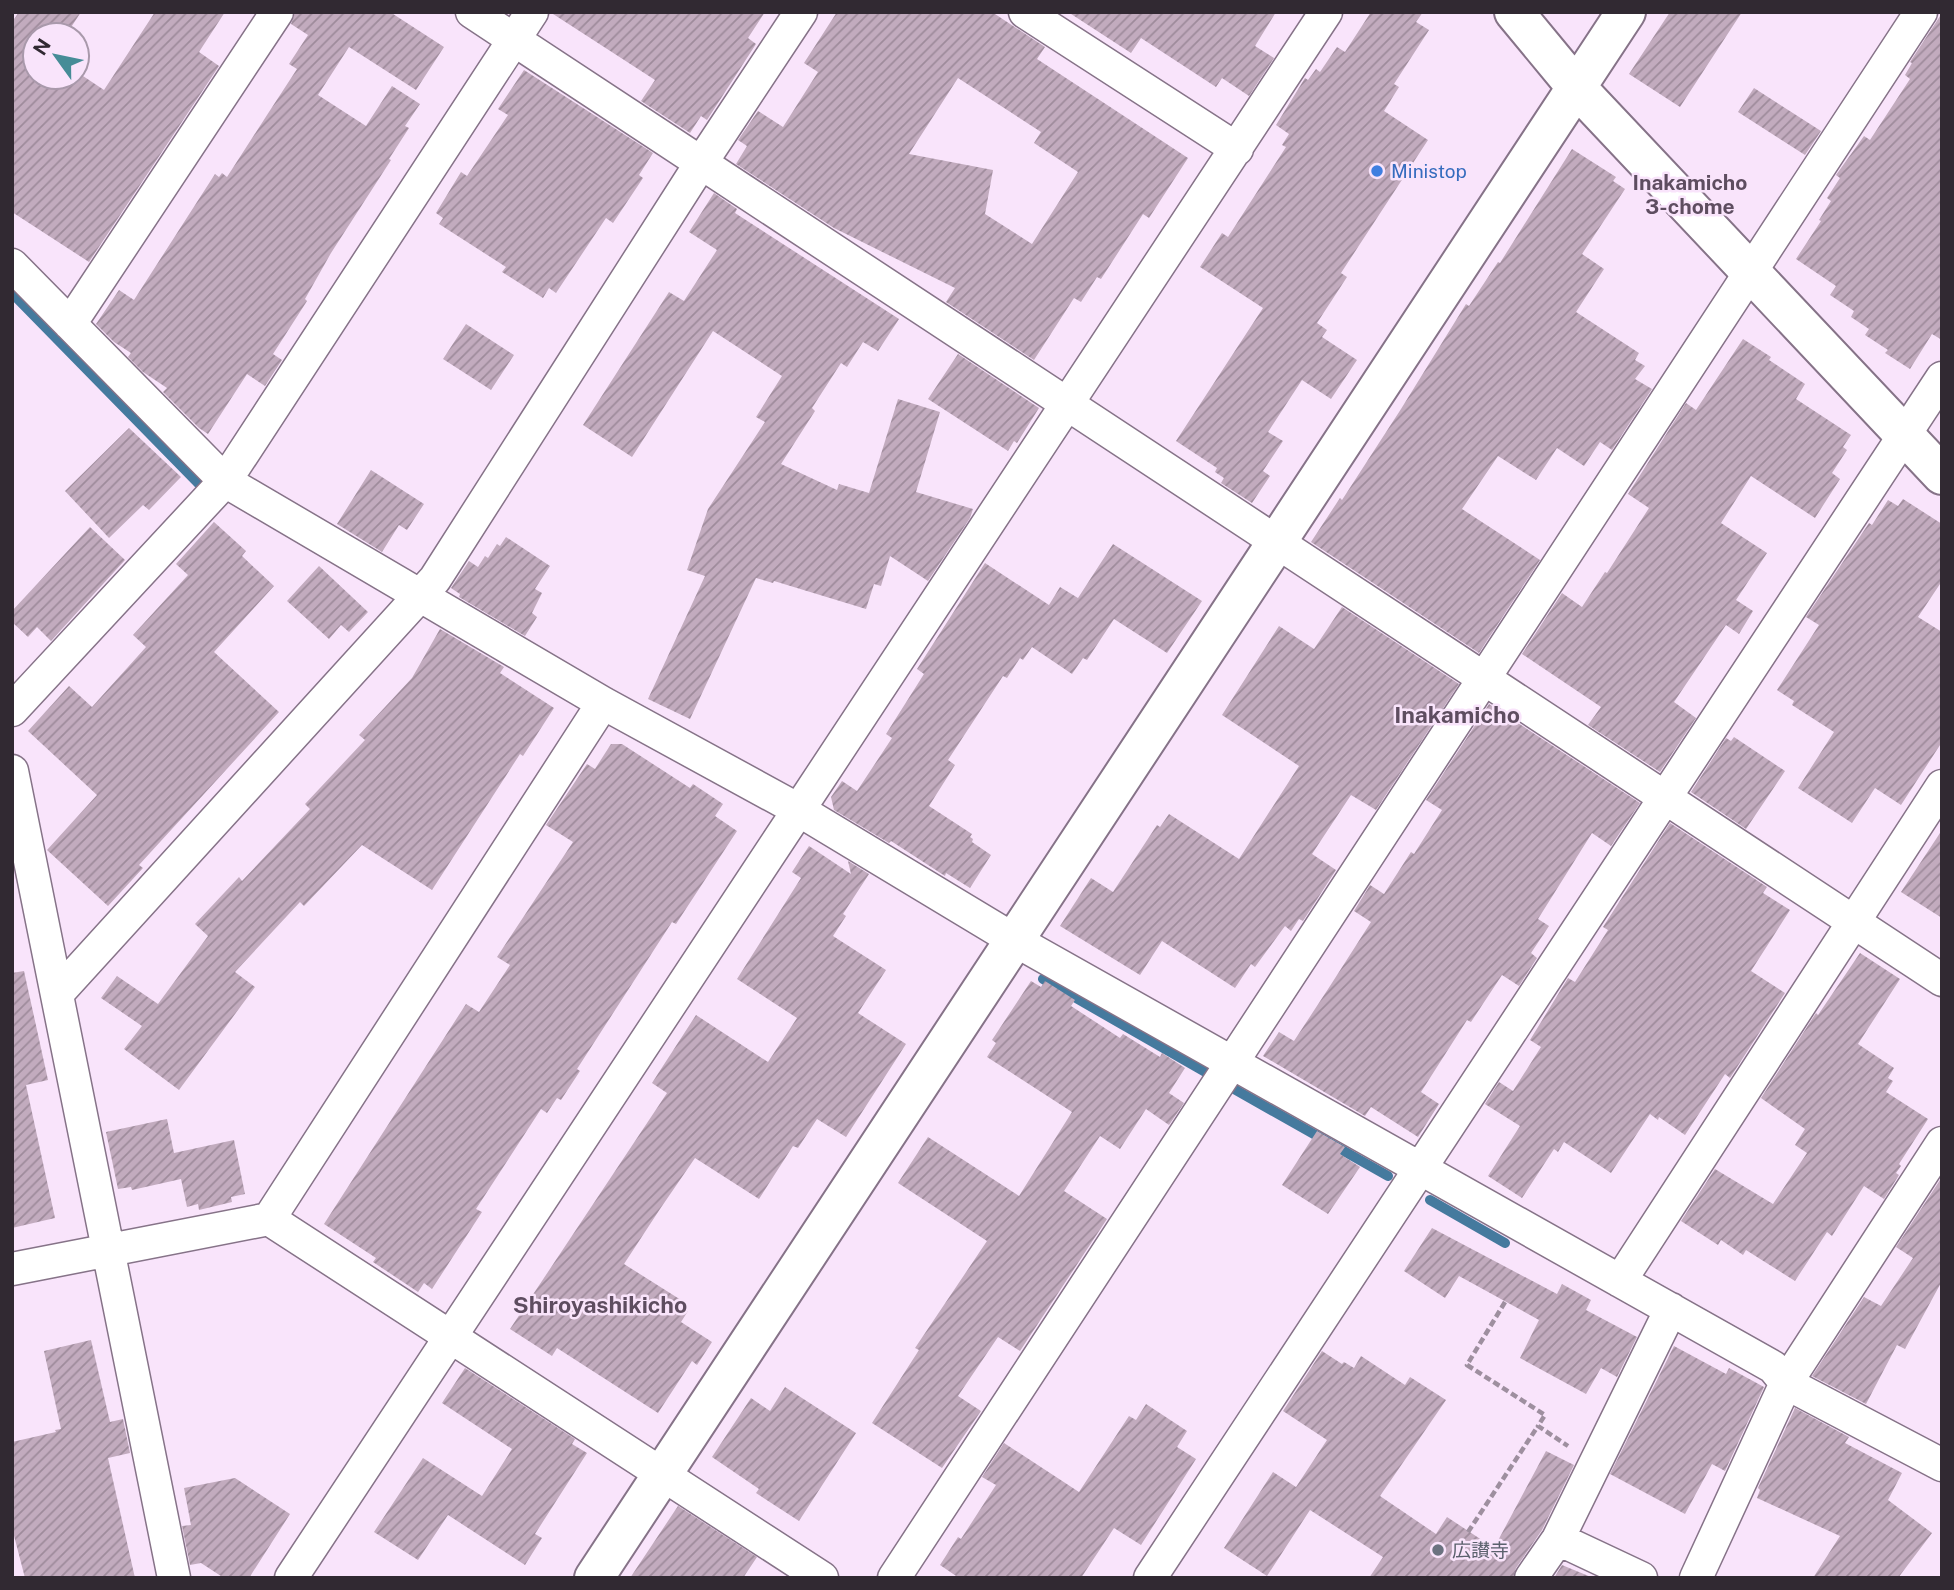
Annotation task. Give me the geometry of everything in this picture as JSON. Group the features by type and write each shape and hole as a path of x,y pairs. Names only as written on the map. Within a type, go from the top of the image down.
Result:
{"street":[{"path":"70,324 277,12"},
{"path":"472,12 1942,980"},
{"path":"12,710 225,481 531,12"},
{"path":"57,995 435,579 701,163 801,12"},
{"path":"1025,12 1060,22 1237,149"},
{"path":"292,1578 449,1335 797,809 1069,406 1326,12"},
{"path":"1514,12 1576,87 1942,475"},
{"path":"594,1578 1626,12"},
{"path":"894,1578 1921,12"},
{"path":"12,265 225,481 603,703 797,809 1016,941 1773,1367 1786,1383 1942,1465"},
{"path":"1150,1578 1942,378"},
{"path":"269,1219 603,703"},
{"path":"12,771 174,1578"},
{"path":"1620,1281 1942,786"},
{"path":"1696,1578 1786,1383 1942,1143"},
{"path":"12,1269 269,1219 822,1578"},
{"path":"1531,1578 1558,1539 1671,1309"},
{"path":"1558,1539 1641,1578"}],"path":[{"path":"1468,1532 1545,1415 1467,1365 1505,1302"},
{"path":"1538,1426 1595,1464"}],"building":[{"path":"19,12 81,12 75,21 21,21 21,91 91,91 91,81 104,90 155,12 225,12 199,52 219,66 89,262 12,212 12,22"},
{"path":"295,12 390,12 444,47 416,90 349,47 318,95 366,126 392,86 420,104 405,126 409,128 389,159 391,160 331,253 305,299 307,301 273,354 282,360 265,386 247,374 208,434 163,392 167,388 143,372 128,357 131,353 114,342 96,324 119,290 134,300 215,174 219,177 222,173 227,177 297,69 289,64 308,35 291,24"},
{"path":"550,12 765,12 748,38 756,44 707,120 701,116 690,133 641,101 655,80"},
{"path":"837,12 992,12 1045,47 1037,59 1188,158 1149,218 1143,214 1101,279 1097,277 1081,302 1074,298 1034,360 946,302 955,288 834,228 736,164 747,146 738,140 758,111 783,127 818,72 804,63","holes":["958,78 1041,132 1034,143 1078,172 1032,244 985,214 993,170 909,154"]},
{"path":"1068,12 1276,12 1255,46 1274,58 1249,96 1222,78 1216,87 1141,38 1131,53"},
{"path":"1371,12 1423,12 1416,22 1429,30 1394,84 1399,87 1384,111 1428,140 1341,273 1347,277 1317,323 1327,330 1322,337 1357,360 1331,399 1302,380 1268,432 1283,441 1263,471 1270,476 1252,503 1221,483 1224,478 1215,472 1217,468 1176,441 1263,308 1200,267 1222,233 1228,237 1286,147 1282,145 1289,134 1276,125 1305,78 1308,80 1316,69 1320,72 1337,47 1345,52"},
{"path":"1670,12 1742,12 1680,107 1629,74"},
{"path":"1942,13 1942,340 1932,334 1910,369 1885,353 1888,350 1865,335 1869,329 1851,317 1854,311 1830,295 1836,286 1796,259 1831,201 1827,198 1840,178 1836,175 1864,136 1870,140 1910,79 1905,75 1912,63 1910,62"},
{"path":"524,70 653,153 639,175 643,178 613,223 606,218 556,293 549,288 543,298 502,272 506,267 439,224 443,218 436,213 461,172 467,176 508,115 498,109"},
{"path":"1754,88 1821,131 1805,155 1738,112"},
{"path":"1572,149 1616,177 1613,181 1625,189 1582,254 1604,269 1576,312 1639,353 1635,360 1645,366 1635,379 1652,389 1612,450 1600,442 1584,466 1557,448 1536,480 1498,456 1462,509 1540,560 1479,653 1311,542 1340,498 1342,500 1466,304 1469,306 1498,262 1500,263"},
{"path":"714,193 737,209 735,213 899,319 878,351 863,342 847,367 841,363 812,408 815,411 781,464 837,490 839,484 869,493 898,399 940,412 916,492 973,509 970,518 928,581 890,556 881,586 874,584 866,609 756,578 690,719 648,699 705,576 687,570 708,509 765,422 756,417 782,376 713,331 632,457 583,425 669,292 684,301 717,250 689,232"},
{"path":"466,324 514,355 491,390 443,359"},
{"path":"1743,339 1805,384 1796,399 1851,435 1843,447 1847,450 1832,473 1840,479 1815,518 1751,476 1721,523 1767,553 1736,600 1753,611 1739,634 1726,625 1674,702 1696,718 1660,772 1588,725 1601,707 1522,654 1562,593 1582,607 1605,572 1607,573 1649,508 1628,494 1686,403 1696,410"},
{"path":"958,354 1039,408 1017,443 1014,441 1008,451 928,399"},
{"path":"129,428 181,477 149,510 143,505 109,538 65,491"},
{"path":"371,470 424,504 407,530 399,525 382,552 337,524"},
{"path":"1903,499 1942,524 1942,581 1918,617 1942,632 1942,742 1901,805 1875,788 1852,823 1798,788 1834,732 1792,705 1794,701 1777,690 1819,625 1806,617 1869,523 1872,525 1888,500 1898,506"},
{"path":"214,522 246,551 242,556 274,586 214,652 279,712 139,865 143,868 108,906 47,850 97,795 28,731 69,686 92,707 146,647 133,635 188,575 176,564"},
{"path":"90,527 125,560 51,641 37,627 28,637 12,622 12,611"},
{"path":"506,537 550,566 535,589 542,593 532,613 537,617 525,636 459,597 460,594 451,588 469,561 478,567 485,556 488,558 497,544 500,546"},
{"path":"1113,544 1202,601 1167,653 1114,619 1087,660 1083,658 1072,674 1032,647 1023,660 1020,658 1007,678 1003,676 948,760 955,765 929,806 972,834 972,842 991,855 970,888 834,810 831,797 842,781 857,791 892,738 886,734 924,674 917,669 985,563 1049,605 1060,587 1078,598"},
{"path":"319,566 368,612 349,632 341,625 329,639 287,601"},
{"path":"1342,607 1459,684 1376,810 1351,795 1312,854 1336,870 1303,921 1299,919 1291,931 1285,926 1255,967 1251,964 1235,988 1162,941 1140,975 1060,926 1091,878 1113,892 1157,825 1160,827 1169,814 1239,859 1299,766 1222,715 1279,626 1314,649"},
{"path":"440,629 504,667 500,673 554,708 523,756 520,754 432,890 362,845 304,906 300,902 235,972 255,987 179,1090 124,1049 142,1026 101,998 117,976 158,1004 208,936 195,924 239,877 242,881 310,809 305,804 365,740 359,735 412,678"},
{"path":"1489,704 1640,803 1611,846 1592,833 1538,919 1549,926 1531,953 1537,958 1519,986 1502,975 1471,1022 1467,1020 1421,1092 1439,1104 1418,1137 1371,1107 1365,1116 1263,1056 1279,1032 1294,1041 1330,986 1371,922 1354,911 1370,885 1384,894 1411,852 1414,854 1442,810 1426,800"},
{"path":"1734,737 1785,771 1746,829 1691,792 1726,738 1731,741"},
{"path":"611,744 622,744 690,788 693,784 723,804 715,816 737,831 676,924 672,922 577,1069 580,1071 561,1100 557,1098 547,1113 541,1109 476,1209 482,1212 432,1289 424,1283 418,1292 373,1262 376,1258 324,1224 466,1004 479,1012 510,965 497,957 573,842 546,825 587,764 595,769"},
{"path":"1670,823 1767,887 1763,893 1790,910 1751,971 1785,993 1730,1078 1725,1074 1685,1135 1650,1114 1611,1173 1564,1142 1558,1152 1554,1149 1522,1198 1488,1176 1520,1126 1485,1104 1499,1082 1513,1091 1541,1047 1530,1040 1568,978 1575,982 1608,930 1603,927"},
{"path":"1942,830 1942,918 1901,892"},
{"path":"809,846 851,874 848,861 869,874 843,914 846,916 833,936 886,970 858,1013 906,1044 846,1137 817,1119 798,1148 793,1146 759,1199 695,1158 660,1209 624,1264 681,1300 678,1304 688,1311 681,1322 712,1342 697,1365 692,1361 658,1413 557,1348 552,1356 510,1329 667,1093 652,1083 696,1015 768,1062 797,1018 737,979 801,878 792,872"},
{"path":"1860,953 1900,979 1858,1044 1894,1068 1888,1078 1893,1081 1886,1092 1928,1119 1899,1164 1901,1166 1896,1173 1899,1175 1884,1199 1864,1186 1832,1236 1827,1232 1795,1281 1746,1250 1743,1255 1721,1240 1718,1245 1681,1221 1715,1169 1773,1204 1807,1153 1795,1145 1805,1129 1761,1098 1816,1013 1818,1015"},
{"path":"24,971 48,1080 26,1085 55,1218 12,1228 12,973"},
{"path":"1031,981 1041,987 1045,981 1075,1000 1071,1006 1120,1038 1123,1034 1160,1057 1162,1053 1185,1068 1169,1093 1184,1103 1169,1125 1146,1109 1120,1149 1100,1136 1064,1191 1107,1219 1020,1351 998,1337 958,1396 981,1411 942,1468 872,1423 919,1350 915,1348 987,1241 898,1183 928,1137 1019,1196 1072,1112 987,1057 996,1043 992,1040"},
{"path":"167,1119 174,1153 234,1140 245,1194 231,1197 232,1202 199,1210 198,1204 187,1207 181,1179 132,1190 131,1187 118,1189 106,1132"},
{"path":"1317,1131 1345,1147 1340,1154 1360,1167 1328,1214 1282,1185"},
{"path":"1942,1177 1942,1281 1905,1349 1897,1345 1866,1404 1812,1376 1864,1297 1881,1306 1913,1258 1896,1247"},
{"path":"1432,1228 1557,1294 1562,1284 1591,1300 1586,1310 1637,1337 1617,1377 1601,1368 1586,1394 1520,1358 1539,1320 1459,1276 1445,1298 1404,1271"},
{"path":"91,1340 110,1422 123,1419 130,1453 108,1458 135,1578 25,1578 12,1528 12,1442 61,1429 44,1351"},
{"path":"1674,1346 1726,1374 1729,1368 1764,1387 1725,1471 1712,1464 1685,1514 1610,1474"},
{"path":"1322,1351 1354,1368 1361,1356 1405,1385 1410,1377 1446,1400 1380,1496 1436,1534 1447,1517 1494,1548 1546,1451 1574,1465 1542,1530 1516,1568 1513,1578 1369,1578 1383,1557 1310,1510 1267,1576 1224,1548 1273,1472 1296,1487 1327,1440 1283,1411"},
{"path":"465,1368 575,1439 572,1444 587,1453 535,1534 542,1538 525,1565 448,1515 418,1560 374,1532 423,1458 482,1496 512,1449 442,1403"},
{"path":"785,1387 856,1433 799,1521 756,1493 759,1489 712,1457 751,1398 770,1411"},
{"path":"1146,1404 1187,1431 1177,1447 1196,1459 1141,1545 1114,1528 1081,1578 959,1578 940,1565 958,1537 961,1539 996,1485 982,1477 1004,1443 1079,1492 1129,1416 1136,1420"},
{"path":"1795,1408 1849,1437 1845,1443 1902,1473 1888,1500 1932,1533 1898,1578 1813,1578 1840,1536 1757,1498 1760,1490 1758,1488"},
{"path":"235,1478 290,1514 249,1578 224,1578 201,1563 190,1565 182,1526 191,1525 184,1488"},
{"path":"678,1506 757,1557 743,1578 630,1578"},
{"path":"1562,1565 1591,1577 1591,1578 1554,1578"}],"waterway":[{"path":"12,293 201,486"},
{"path":"1043,979 1207,1073"},
{"path":"1234,1089 1388,1176"},
{"path":"1430,1200 1505,1243"}],"place":[{"name":"Ministop","path":"1377,171"},
{"name":"広讃寺","path":"1438,1550"}],"district":[{"name":"Inakamicho 3-chome","path":"1690,195"},
{"name":"Inakamicho","path":"1457,715"},
{"name":"Shiroyashikicho","path":"600,1305"}]}
